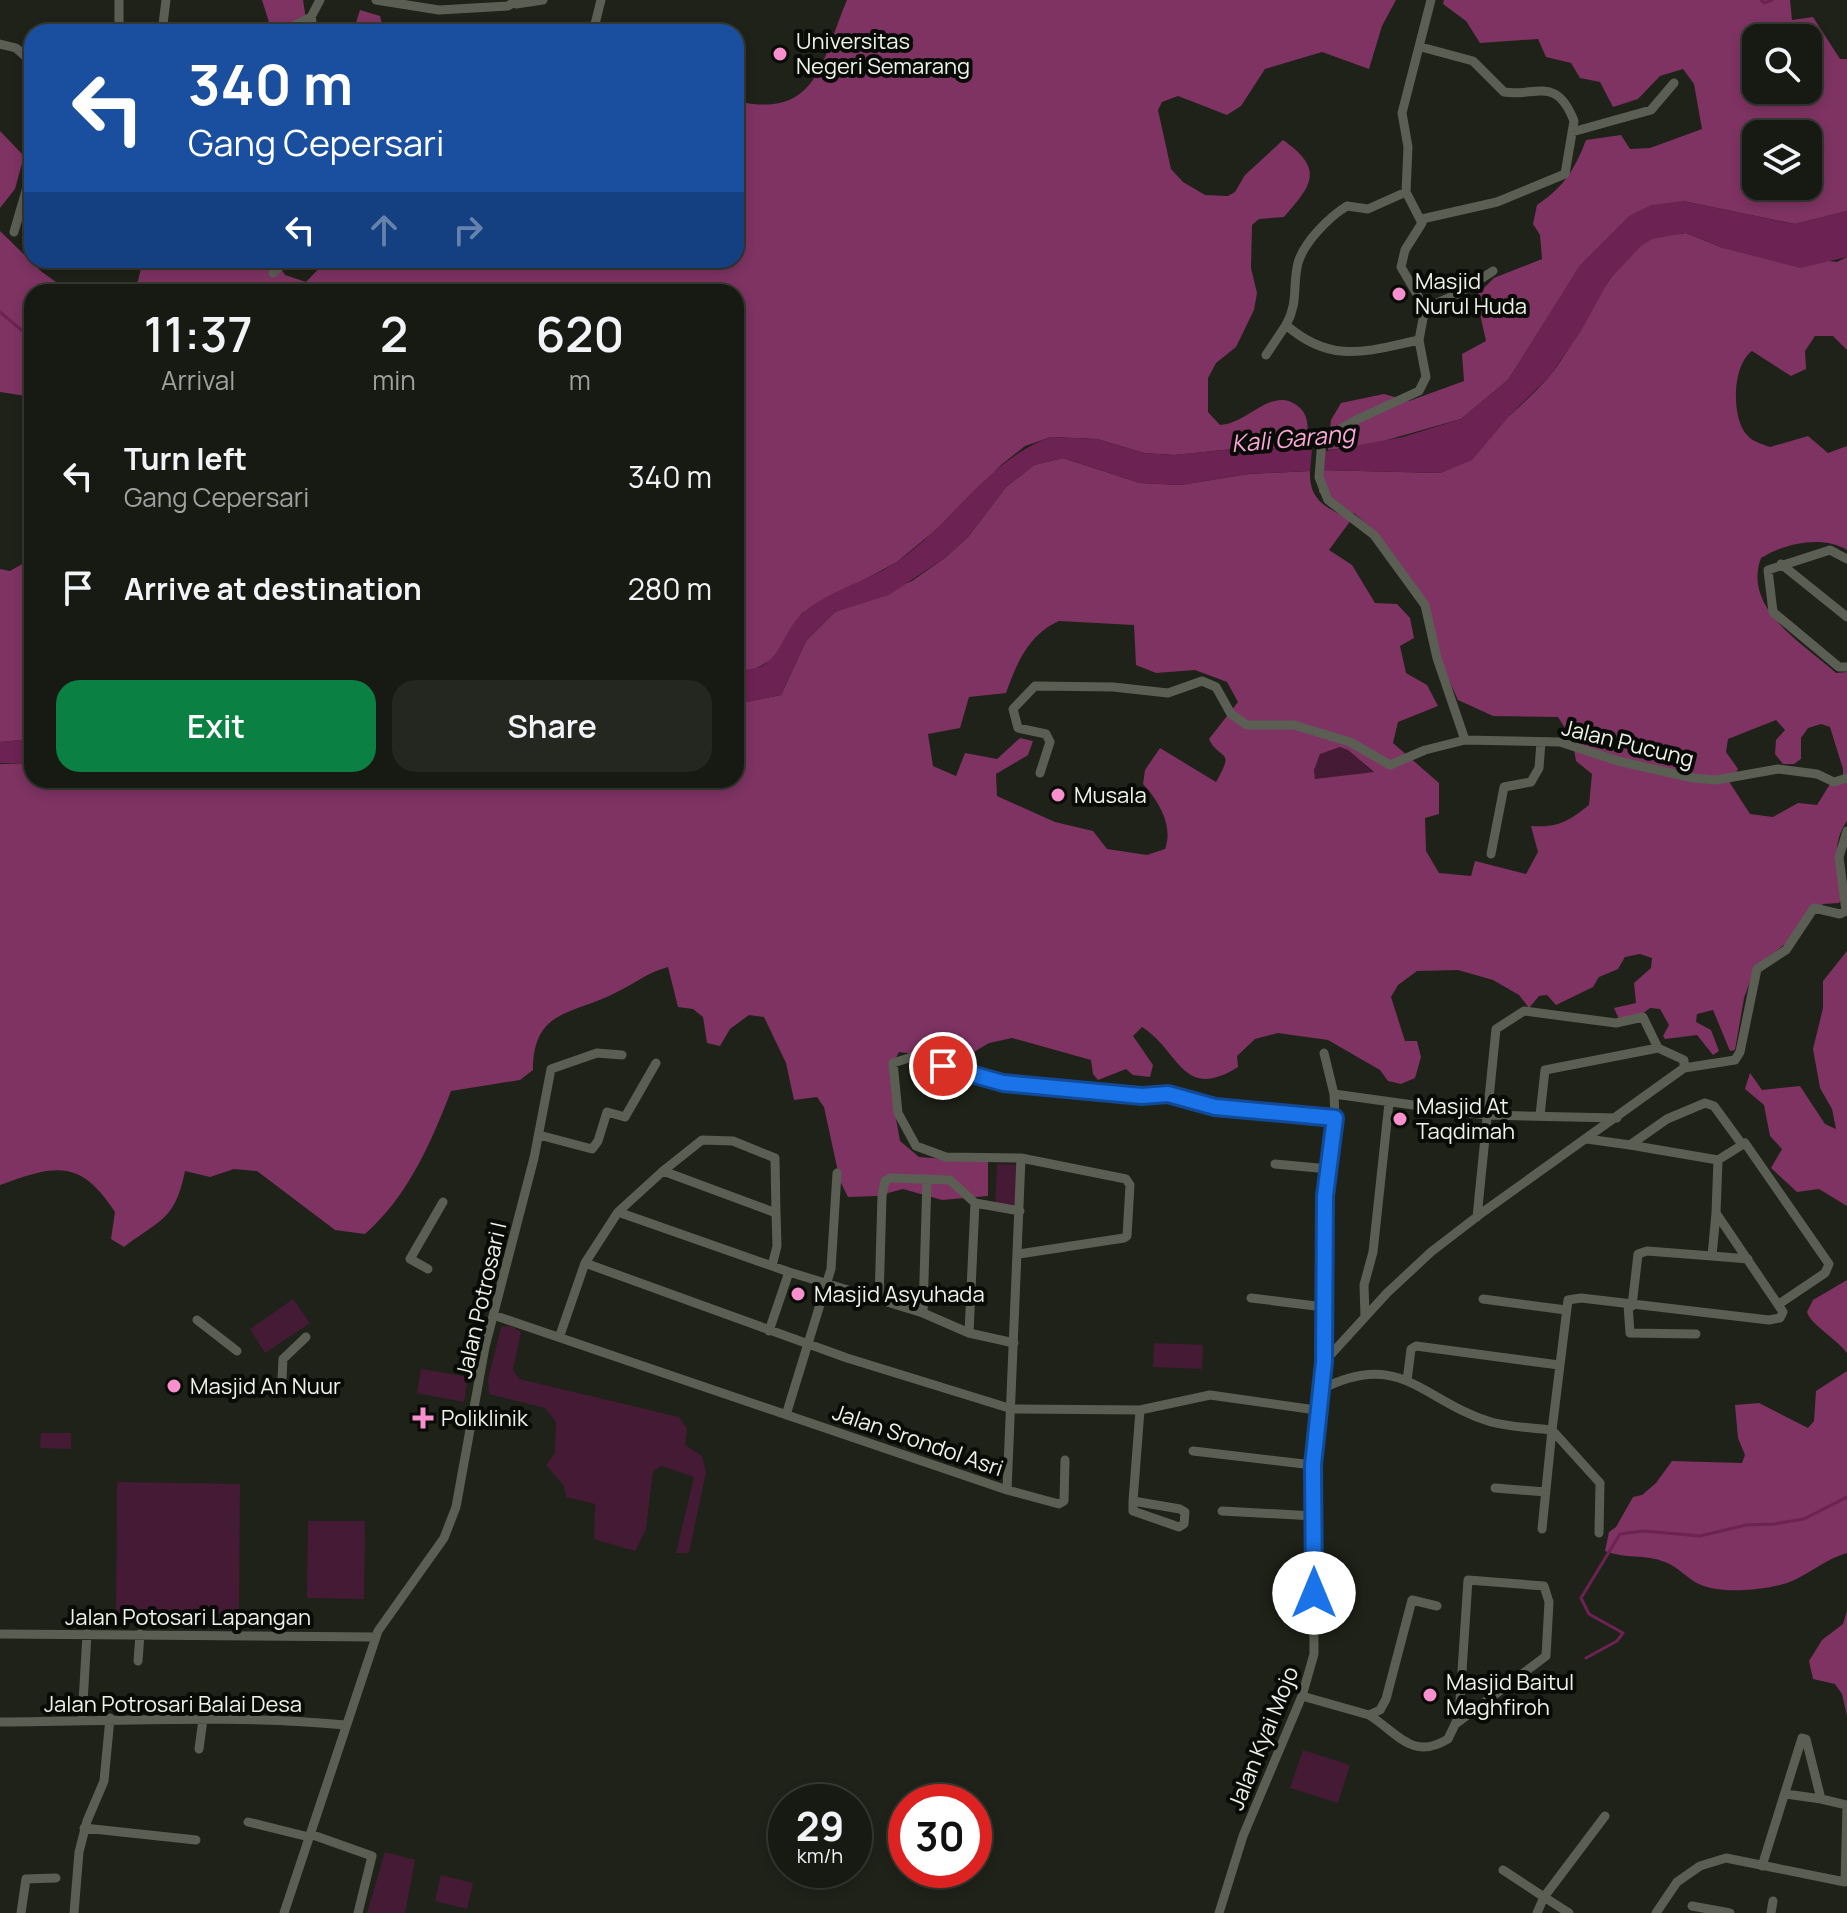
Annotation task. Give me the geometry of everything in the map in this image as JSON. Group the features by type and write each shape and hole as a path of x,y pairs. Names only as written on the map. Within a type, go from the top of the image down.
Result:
{"street":[{"path":"119,0 119,24"},
{"path":"163,24 166,0"},
{"path":"297,24 311,17 320,0"},
{"path":"376,0 439,10 543,0"},
{"path":"595,24 601,0"},
{"path":"1431,0 1402,113 1408,147 1406,192 1422,219 1421,230 1405,250 1401,267 1425,308 1419,340 1426,377 1419,391 1322,440 1319,477 1328,500 1374,535 1425,605 1437,658 1465,740"},
{"path":"311,17 312,24"},
{"path":"0,44 16,48 24,55"},
{"path":"1421,47 1473,61 1504,92 1539,89 1555,94 1573,117 1567,168 1562,176 1497,202 1422,219"},
{"path":"1572,132 1651,110 1674,83"},
{"path":"1266,355 1296,308 1297,265 1317,233 1347,206 1368,209 1406,192"},
{"path":"14,232 24,198"},
{"path":"273,273 278,268"},
{"path":"1425,308 1458,294 1493,271"},
{"path":"1286,325 1325,347 1350,354 1419,340"},
{"path":"1847,559 1830,550 1768,570 1773,612 1839,667 1847,667"},
{"path":"1781,564 1847,617"},
{"name":"Jalan Pucung","path":"1040,773 1050,742 1046,734 1018,728 1013,709 1035,686 1043,684 1168,693 1196,682 1207,682 1216,687 1231,714 1247,725 1294,725 1350,742 1390,765 1425,750 1465,740 1563,742 1618,761 1708,780 1778,769 1817,774 1834,782 1847,778"},
{"name":"Jalan Pucung","path":"1491,854 1504,787 1531,782 1539,768 1541,742"},
{"path":"1324,1362 1365,1316 1431,1252 1477,1217 1684,1068 1735,1060 1740,1052 1757,969 1786,950 1814,908 1840,914 1846,911 1839,857 1847,831"},
{"path":"1477,1217 1496,1029 1524,1011 1616,1023 1643,1017 1658,1048"},
{"path":"1540,1115 1545,1070 1658,1048 1684,1060 1684,1068"},
{"name":"Jalan Potrosari I","path":"284,1913 376,1637 451,1523 485,1347 496,1316 554,1066 597,1053 622,1055"},
{"name":"Jalan Kyai Mojo","path":"1219,1913 1243,1836 1302,1696 1314,1654 1313,1465 1316,1410 1324,1362 1329,1169 1335,1118 1334,1094 1324,1053"},
{"path":"1019,1254 1127,1236 1131,1188 1126,1179 1021,1158 946,1157 914,1145 898,1113 893,1063 912,1057 1003,1083 1142,1096 1168,1094 1215,1107 1335,1118"},
{"path":"539,1135 592,1149 607,1112 625,1117 656,1063"},
{"path":"1334,1094 1485,1115 1617,1118"},
{"path":"1365,1316 1364,1285 1373,1252 1389,1103"},
{"path":"1630,1145 1667,1119 1705,1103 1714,1106 1741,1143 1749,1146 1829,1264 1825,1273 1779,1304"},
{"path":"1587,1139 1718,1160 1741,1143"},
{"path":"560,1335 585,1263 618,1212 702,1140 744,1144 775,1158 777,1246 772,1266"},
{"name":"Jalan Srondol Asri","path":"496,1316 560,1335 1007,1490 1021,1158"},
{"path":"1712,1256 1718,1160"},
{"path":"1275,1164 1329,1169"},
{"path":"663,1171 776,1213"},
{"path":"786,1415 827,1285 833,1250 837,1173"},
{"path":"879,1300 885,1181 897,1176 950,1180 975,1203 1020,1211"},
{"path":"923,1313 927,1179"},
{"path":"428,1269 410,1259 443,1202"},
{"path":"969,1333 975,1203"},
{"path":"618,1212 827,1285 923,1313 969,1333 1014,1343"},
{"path":"1542,1529 1568,1300 1577,1298 1769,1320 1782,1314 1779,1304 1716,1213"},
{"path":"1696,1334 1630,1333 1630,1305 1639,1252 1748,1259"},
{"path":"585,1263 808,1345 1012,1409 1140,1410 1210,1395 1316,1410"},
{"path":"769,1331 789,1272"},
{"path":"1251,1298 1324,1307"},
{"path":"1483,1299 1566,1310"},
{"path":"197,1320 237,1351"},
{"path":"282,1378 283,1359 306,1337"},
{"path":"1407,1381 1411,1349 1416,1346 1559,1365"},
{"path":"1320,1390 1357,1373 1407,1381 1488,1421 1552,1430 1601,1484 1599,1533"},
{"path":"1133,1501 1180,1509 1185,1512 1184,1524 1179,1527 1134,1513 1133,1501 1140,1410"},
{"path":"1193,1451 1313,1465"},
{"path":"1007,1490 1062,1503 1065,1460"},
{"path":"1495,1488 1546,1492"},
{"path":"1222,1511 1314,1516"},
{"path":"1302,1696 1369,1715 1414,1748 1444,1741 1457,1723 1546,1656 1549,1602 1544,1586 1468,1580 1457,1723"},
{"path":"1369,1715 1380,1710 1386,1699 1412,1600 1437,1606"},
{"name":"Jalan Potosari Lapangan","path":"0,1634 376,1637"},
{"path":"82,1720 87,1634"},
{"path":"138,1661 140,1634"},
{"path":"74,1913 84,1828 104,1781 110,1718"},
{"name":"Jalan Potrosari Balai Desa","path":"0,1722 110,1718 285,1719 345,1725"},
{"path":"199,1749 203,1719"},
{"path":"1762,1866 1803,1738 1821,1799"},
{"path":"1656,1913 1677,1882 1700,1866 1726,1858 1846,1882 1847,1805 1786,1794"},
{"path":"1537,1913 1544,1897 1605,1816"},
{"path":"248,1822 310,1836 372,1856 358,1913"},
{"path":"84,1828 196,1840"},
{"path":"1503,1870 1569,1913"},
{"path":"21,1913 26,1879 56,1878"},
{"path":"1771,1913 1773,1901"},
{"path":"1692,1906 1730,1913"}],"shaded area":[{"path":"262,0 303,0 307,24 270,24"},
{"path":"847,0 1396,0 1382,26 1369,69 1322,52 1265,69 1241,106 1227,115 1178,96 1162,102 1158,110 1171,169 1183,182 1205,195 1228,196 1235,192 1245,175 1283,140 1296,150 1309,168 1307,186 1284,217 1259,219 1252,225 1251,268 1257,293 1254,310 1236,347 1216,363 1208,378 1208,412 1220,425 1231,423 1270,402 1290,402 1300,408 1307,422 1304,450 1253,447 1174,455 1144,453 1097,439 1051,437 1025,446 1001,465 955,514 897,562 802,613 773,659 751,671 744,670 744,284 135,284 141,268 281,268 285,275 306,282 319,268 744,268 744,102 763,105 784,102 800,93 822,64"},
{"path":"1444,0 1790,0 1792,20 1813,17 1818,24 1742,24 1742,104 1822,104 1822,31 1840,59 1847,59 1847,211 1795,224 1683,201 1561,296 1508,380 1461,419 1369,445 1328,450 1331,420 1341,403 1384,394 1409,401 1464,381 1462,354 1486,341 1476,296 1494,278 1542,259 1540,235 1533,224 1537,205 1568,177 1586,140 1621,135 1630,149 1650,148 1702,129 1694,84 1683,69 1660,76 1638,99 1613,107 1600,82 1580,78 1571,63 1546,57 1538,39 1480,43 1466,21 1443,4"},
{"path":"360,10 380,16 382,24 356,24"},
{"path":"0,131 24,156 15,189 0,208"},
{"path":"1683,201 1794,224 1847,211 1847,257 1800,268 1723,248 1686,233 1652,239 1641,246 1609,280 1581,331 1549,377 1511,414 1472,460 1441,473 1321,470 1321,452 1403,437 1461,419 1508,380 1580,265 1629,216 1651,205"},
{"path":"0,231 24,254 24,268 38,268 59,284 24,284 24,396 0,392"},
{"path":"1686,233 1723,248 1837,262 1847,257 1847,350 1833,336 1815,336 1805,351 1806,369 1791,376 1752,351 1745,358 1737,379 1738,417 1752,439 1770,447 1808,436 1828,453 1847,446 1847,550 1816,542 1781,548 1761,558 1757,576 1760,593 1779,624 1836,673 1847,672 1847,821 1838,839 1837,849 1842,898 1839,903 1823,904 1785,944 1755,968 1744,998 1735,1050 1730,1051 1713,1010 1697,1014 1696,1022 1711,1030 1719,1051 1713,1055 1697,1035 1665,1039 1663,1036 1669,1025 1660,1009 1650,1008 1642,1014 1619,1019 1614,1008 1636,1003 1634,983 1651,968 1652,958 1640,954 1625,957 1618,969 1599,977 1593,987 1556,1005 1547,995 1539,996 1529,1008 1519,995 1493,980 1458,970 1417,971 1398,985 1391,997 1405,1041 1417,1041 1421,1057 1415,1078 1401,1084 1388,1081 1380,1070 1328,1040 1278,1033 1255,1039 1237,1056 1238,1067 1205,1079 1183,1069 1142,1027 1133,1036 1153,1065 1150,1077 1133,1075 1126,1069 1098,1080 1093,1074 1091,1060 1012,1038 989,1043 961,1060 899,1052 892,1084 900,1141 919,1157 988,1162 988,1196 942,1200 903,1189 877,1196 848,1197 840,1181 824,1107 817,1097 794,1100 786,1063 764,1017 749,1015 730,1029 720,1046 707,1043 703,1017 693,1009 678,1007 668,967 559,1016 548,1024 535,1050 533,1070 520,1080 451,1091 417,1168 394,1203 365,1234 335,1230 257,1171 234,1169 210,1177 185,1171 176,1200 165,1217 124,1247 111,1239 115,1212 90,1182 78,1174 65,1171 36,1173 0,1185 0,764 24,763 24,788 744,788 744,702 781,695 806,641 835,612 912,581 968,537 1006,487 1034,465 1063,458 1140,483 1180,485 1249,474 1310,471 1312,489 1321,502 1351,520 1329,550 1352,565 1375,603 1397,604 1410,618 1414,638 1400,646 1406,673 1427,685 1438,706 1398,722 1393,743 1439,783 1439,814 1425,818 1426,851 1439,873 1471,876 1475,861 1526,874 1538,852 1531,826 1563,822 1589,805 1592,774 1576,761 1572,739 1558,717 1493,716 1458,700 1439,658 1429,605 1379,535 1355,514 1327,501 1319,492 1321,470 1441,473 1535,392 1559,363 1620,265 1634,250 1662,236","holes":["1059,621 1134,625 1136,665 1156,673 1195,670 1227,682 1238,702 1209,739 1225,759 1216,782 1160,748 1145,770 1143,784 1159,806 1166,823 1165,849 1147,855 1107,849 1093,831 1055,822 997,796 996,774 1028,755 1033,741 1020,738 997,759 965,753 956,776 933,766 928,734 960,728 969,697 1006,693 1019,661 1032,642 1048,627","1776,720 1785,730 1776,740 1775,754 1783,764 1794,764 1801,759 1801,738 1808,728 1821,724 1830,727 1843,769 1843,783 1830,784 1817,805 1798,803 1773,817 1750,814 1730,783 1738,769 1726,752 1728,739","1340,747 1348,750 1374,772 1315,779 1314,770 1320,754"]},
{"path":"1051,437 1097,439 1144,453 1174,455 1253,447 1312,450 1310,471 1249,474 1180,485 1140,483 1063,458 1034,465 1006,487 968,537 946,557 889,595 835,612 806,641 781,695 744,702 744,669 762,666 771,659 805,611 901,559 990,475 1029,447"},
{"path":"24,563 24,740 0,742 0,569 10,571"},
{"path":"24,740 24,763 0,763 0,742"},
{"path":"1340,747 1348,750 1374,773 1315,779 1314,770 1320,754"},
{"path":"1847,951 1847,1206 1819,1189 1797,1192 1771,1168 1782,1149 1770,1136 1764,1105 1745,1089 1750,1073 1762,1090 1800,1086 1825,1124 1836,1129 1832,1109 1820,1088 1813,1049 1823,1008 1823,981"},
{"path":"997,1164 1018,1165 1017,1207 995,1206"},
{"path":"1847,1280 1847,1353 1807,1312 1813,1300"},
{"path":"293,1299 310,1323 265,1353 250,1329"},
{"path":"511,1326 521,1332 513,1370 519,1379 679,1417 687,1429 685,1445 702,1456 706,1472 689,1553 676,1553 694,1477 662,1466 653,1471 646,1529 635,1551 594,1539 595,1504 566,1497 564,1486 546,1465 555,1453 556,1422 545,1408 489,1394 488,1380 501,1327"},
{"path":"1154,1343 1203,1345 1202,1369 1153,1367"},
{"path":"421,1369 468,1377 464,1402 417,1393"},
{"path":"1847,1371 1847,1553 1787,1583 1767,1588 1732,1590 1701,1585 1670,1564 1658,1560 1605,1551 1609,1532 1616,1527 1633,1497 1642,1495 1656,1483 1672,1461 1742,1463 1745,1455 1738,1438 1735,1405 1759,1403 1808,1428 1814,1421 1816,1391"},
{"path":"41,1433 71,1433 71,1449 40,1448"},
{"path":"117,1482 240,1484 239,1614 116,1613"},
{"path":"308,1521 365,1521 364,1599 307,1598"},
{"path":"1847,1611 1847,1716 1842,1694 1835,1684 1813,1679 1809,1661 1822,1640 1843,1624"},
{"path":"1303,1750 1350,1765 1338,1803 1290,1788"},
{"path":"385,1852 415,1860 405,1913 367,1913"},
{"path":"441,1875 473,1883 467,1909 435,1901"}],"waterway":[{"path":"1761,0 1764,3 1772,0"},
{"path":"0,312 24,332"},
{"path":"1586,1658 1617,1641 1623,1633 1589,1614 1581,1598 1620,1534 1643,1531 1700,1536 1746,1525 1774,1524 1804,1519 1847,1497"}],"place":[{"name":"Universitas Negeri Semarang","path":"780,54"},
{"name":"Masjid Nurul Huda","path":"1399,294"},
{"name":"Musala","path":"1058,795"},
{"name":"Masjid At Taqdimah","path":"1400,1119"},
{"name":"Masjid Asyuhada","path":"798,1294"},
{"name":"Masjid An Nuur","path":"174,1386"},
{"name":"Poliklinik","path":"423,1418"},
{"name":"Masjid Baitul Maghfiroh","path":"1430,1695"}],"route":[{"path":"943,1066 1003,1083 1142,1096 1168,1094 1190,1103 1215,1107 1335,1118 1325,1196 1324,1362 1316,1410 1313,1465 1314,1593"}],"water label":[{"name":"Kali Garang","path":"1293,439"}]}
